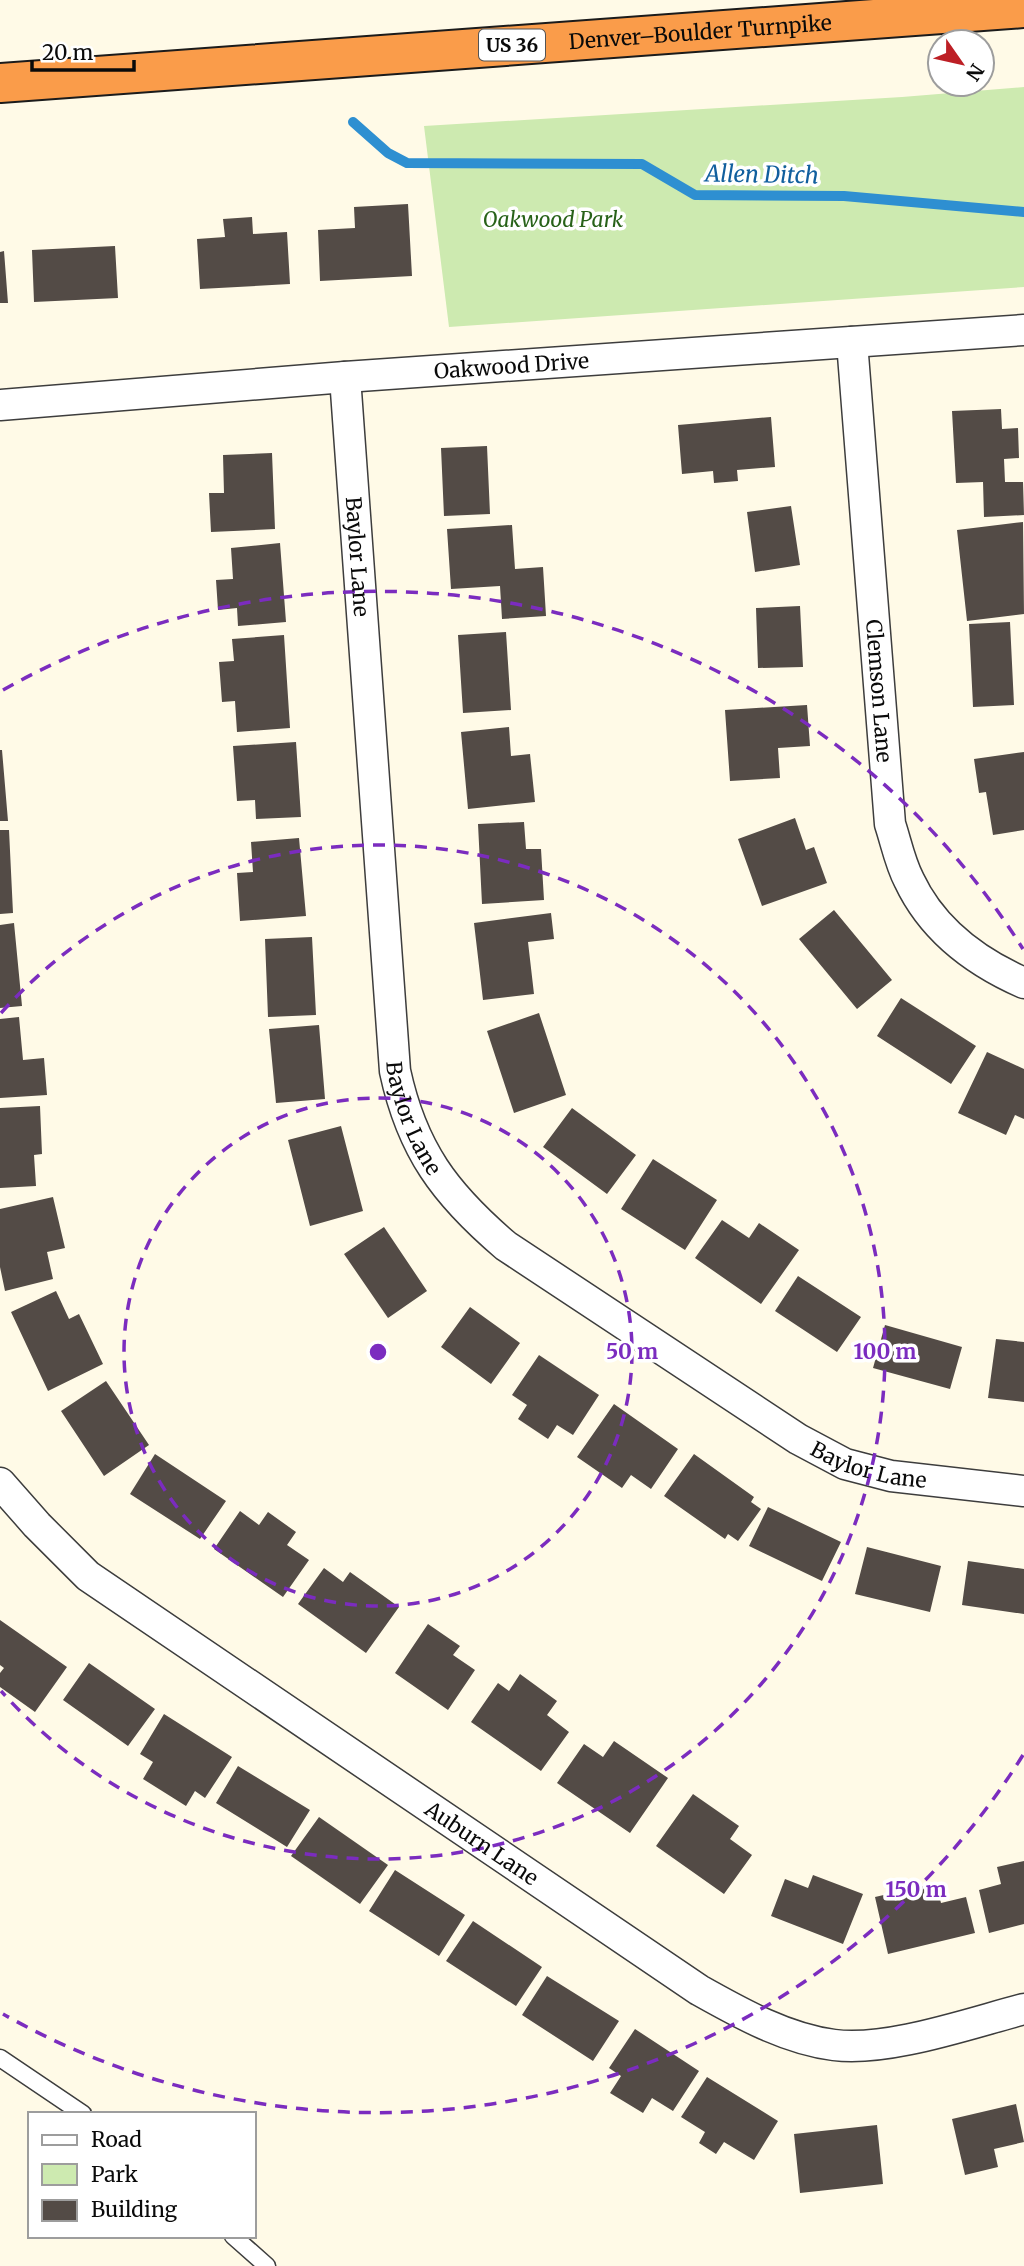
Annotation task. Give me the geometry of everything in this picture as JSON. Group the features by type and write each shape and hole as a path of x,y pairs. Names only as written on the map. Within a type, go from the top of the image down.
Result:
{"highway":[{"name":"Denver–Boulder Turnpike","path":"0,83 1024,8"}],"street":[{"name":"Oakwood Drive","path":"0,405 345,377 1024,330"},
{"name":"Clemson Lane","path":"852,342 890,824 908,880 936,922 953,940 1004,974 1024,982"},
{"name":"Baylor Lane","path":"345,377 395,1071 401,1101 424,1156 444,1184 484,1228 506,1247 797,1439 845,1465 891,1476 1024,1492"},
{"name":"Auburn Lane","path":"0,1483 88,1576 699,1990 739,2012 798,2037 834,2046 901,2041 1024,2009"}],"lane":[{"path":"0,2058 80,2112"},
{"path":"235,2238 267,2266"}],"green space":[{"name":"Oakwood Park","path":"1024,87 1024,287 449,327 424,126 926,95 926,98 996,98 996,89"}],"building":[{"path":"408,204 412,276 320,281 318,230 355,228 354,207"},
{"path":"252,217 253,234 287,232 290,284 200,289 197,239 225,237 223,219"},
{"path":"115,246 118,298 34,302 32,250"},
{"path":"4,251 8,303 0,303 0,252"},
{"path":"1001,409 1002,429 1018,428 1019,458 1004,459 1005,482 1023,482 1024,515 984,517 983,482 956,483 952,411"},
{"path":"771,417 775,467 737,470 738,481 714,483 713,471 682,474 678,425"},
{"path":"487,446 490,514 444,516 441,448"},
{"path":"272,453 275,529 211,532 209,493 224,493 223,455"},
{"path":"791,506 800,565 755,572 747,512"},
{"path":"1023,522 1024,614 967,621 957,530"},
{"path":"512,525 515,569 543,567 546,616 502,619 500,586 451,589 447,529"},
{"path":"280,543 286,622 238,626 237,608 218,610 216,580 233,579 231,548"},
{"path":"800,606 803,667 758,668 756,608"},
{"path":"1010,622 1014,705 973,707 969,624"},
{"path":"506,632 511,710 463,713 458,635"},
{"path":"284,635 290,728 237,732 235,701 222,702 219,662 234,661 232,639"},
{"path":"807,705 810,746 778,748 780,778 730,781 725,710"},
{"path":"509,727 511,756 530,754 535,802 468,809 461,732"},
{"path":"296,742 301,817 256,819 255,800 237,801 233,746"},
{"path":"2,750 8,821 0,821"},
{"path":"1024,752 1024,830 993,835 986,792 979,793 974,759"},
{"path":"795,818 806,850 814,847 827,883 762,906 738,839"},
{"path":"524,822 526,849 541,849 544,900 482,904 478,824"},
{"path":"0,830 9,830 13,913 0,914"},
{"path":"299,838 306,916 240,921 237,873 253,872 251,842"},
{"path":"834,910 892,980 857,1009 799,939"},
{"path":"551,913 554,939 528,942 534,994 483,1000 474,923"},
{"path":"14,923 22,1006 0,1008 0,925"},
{"path":"312,937 316,1015 268,1017 265,939"},
{"path":"901,998 976,1046 951,1084 877,1036"},
{"path":"539,1013 566,1095 514,1113 487,1031"},
{"path":"19,1017 23,1060 44,1058 47,1095 0,1098 0,1019"},
{"path":"319,1025 325,1099 276,1103 269,1029"},
{"path":"987,1052 1024,1069 1024,1119 1015,1115 1006,1135 958,1113"},
{"path":"40,1106 42,1154 34,1155 36,1186 0,1188 0,1108"},
{"path":"572,1108 636,1155 607,1194 543,1147"},
{"path":"341,1126 363,1211 310,1226 288,1140"},
{"path":"653,1159 717,1200 685,1250 621,1209"},
{"path":"53,1197 65,1248 47,1252 53,1279 5,1291 0,1267 0,1209"},
{"path":"722,1220 749,1238 759,1223 799,1250 761,1304 695,1258"},
{"path":"384,1227 427,1291 388,1318 344,1254"},
{"path":"798,1276 861,1317 837,1352 775,1311"},
{"path":"56,1291 69,1319 79,1314 103,1364 48,1391 11,1312"},
{"path":"470,1307 520,1343 491,1384 441,1347"},
{"path":"885,1325 962,1347 950,1389 873,1368"},
{"path":"996,1339 1024,1342 1024,1402 988,1398"},
{"path":"539,1355 599,1395 573,1435 557,1425 548,1439 518,1419 527,1405 512,1395"},
{"path":"106,1381 149,1445 104,1476 61,1411"},
{"path":"614,1404 678,1449 651,1489 631,1475 622,1488 577,1457"},
{"path":"155,1454 226,1501 200,1539 130,1494"},
{"path":"694,1454 754,1497 751,1502 761,1509 738,1541 728,1534 725,1539 664,1496"},
{"path":"768,1507 841,1542 822,1581 749,1546"},
{"path":"240,1511 259,1525 268,1512 296,1532 287,1545 309,1560 283,1597 214,1549"},
{"path":"867,1547 941,1566 930,1612 855,1594"},
{"path":"968,1561 1024,1569 1024,1614 962,1605"},
{"path":"324,1568 343,1582 350,1572 399,1607 366,1653 298,1604"},
{"path":"0,1620 67,1667 35,1712 0,1687 0,1673 4,1668 0,1665"},
{"path":"428,1624 460,1646 453,1655 475,1670 448,1710 395,1673"},
{"path":"89,1663 155,1709 128,1746 63,1700"},
{"path":"520,1674 557,1701 547,1715 569,1732 541,1771 471,1722 498,1683 509,1691"},
{"path":"164,1714 232,1757 205,1798 195,1791 186,1806 143,1779 153,1762 140,1754"},
{"path":"614,1741 668,1778 630,1833 557,1783 584,1744 603,1757"},
{"path":"238,1766 310,1810 287,1847 216,1803"},
{"path":"693,1794 739,1826 730,1839 752,1855 724,1894 656,1846"},
{"path":"319,1817 388,1865 360,1904 291,1856"},
{"path":"1024,1861 1024,1924 989,1933 979,1890 1001,1884 997,1867"},
{"path":"395,1870 465,1915 439,1956 369,1911"},
{"path":"813,1875 863,1894 843,1944 771,1916 785,1879 808,1888"},
{"path":"936,1883 941,1903 966,1897 975,1933 888,1954 875,1897"},
{"path":"473,1921 542,1967 516,2006 446,1961"},
{"path":"547,1976 619,2021 593,2061 522,2015"},
{"path":"635,2029 699,2071 673,2111 652,2098 643,2113 610,2093 621,2076 609,2068"},
{"path":"707,2077 778,2121 754,2160 724,2142 716,2154 699,2143 705,2132 681,2117"},
{"path":"1016,2104 1024,2142 994,2149 998,2167 965,2175 952,2119"},
{"path":"877,2125 883,2184 800,2193 794,2134"}],"waterway":[{"name":"Allen Ditch","path":"353,122 388,153 407,163 642,164 695,195 844,196 1024,212"}]}
